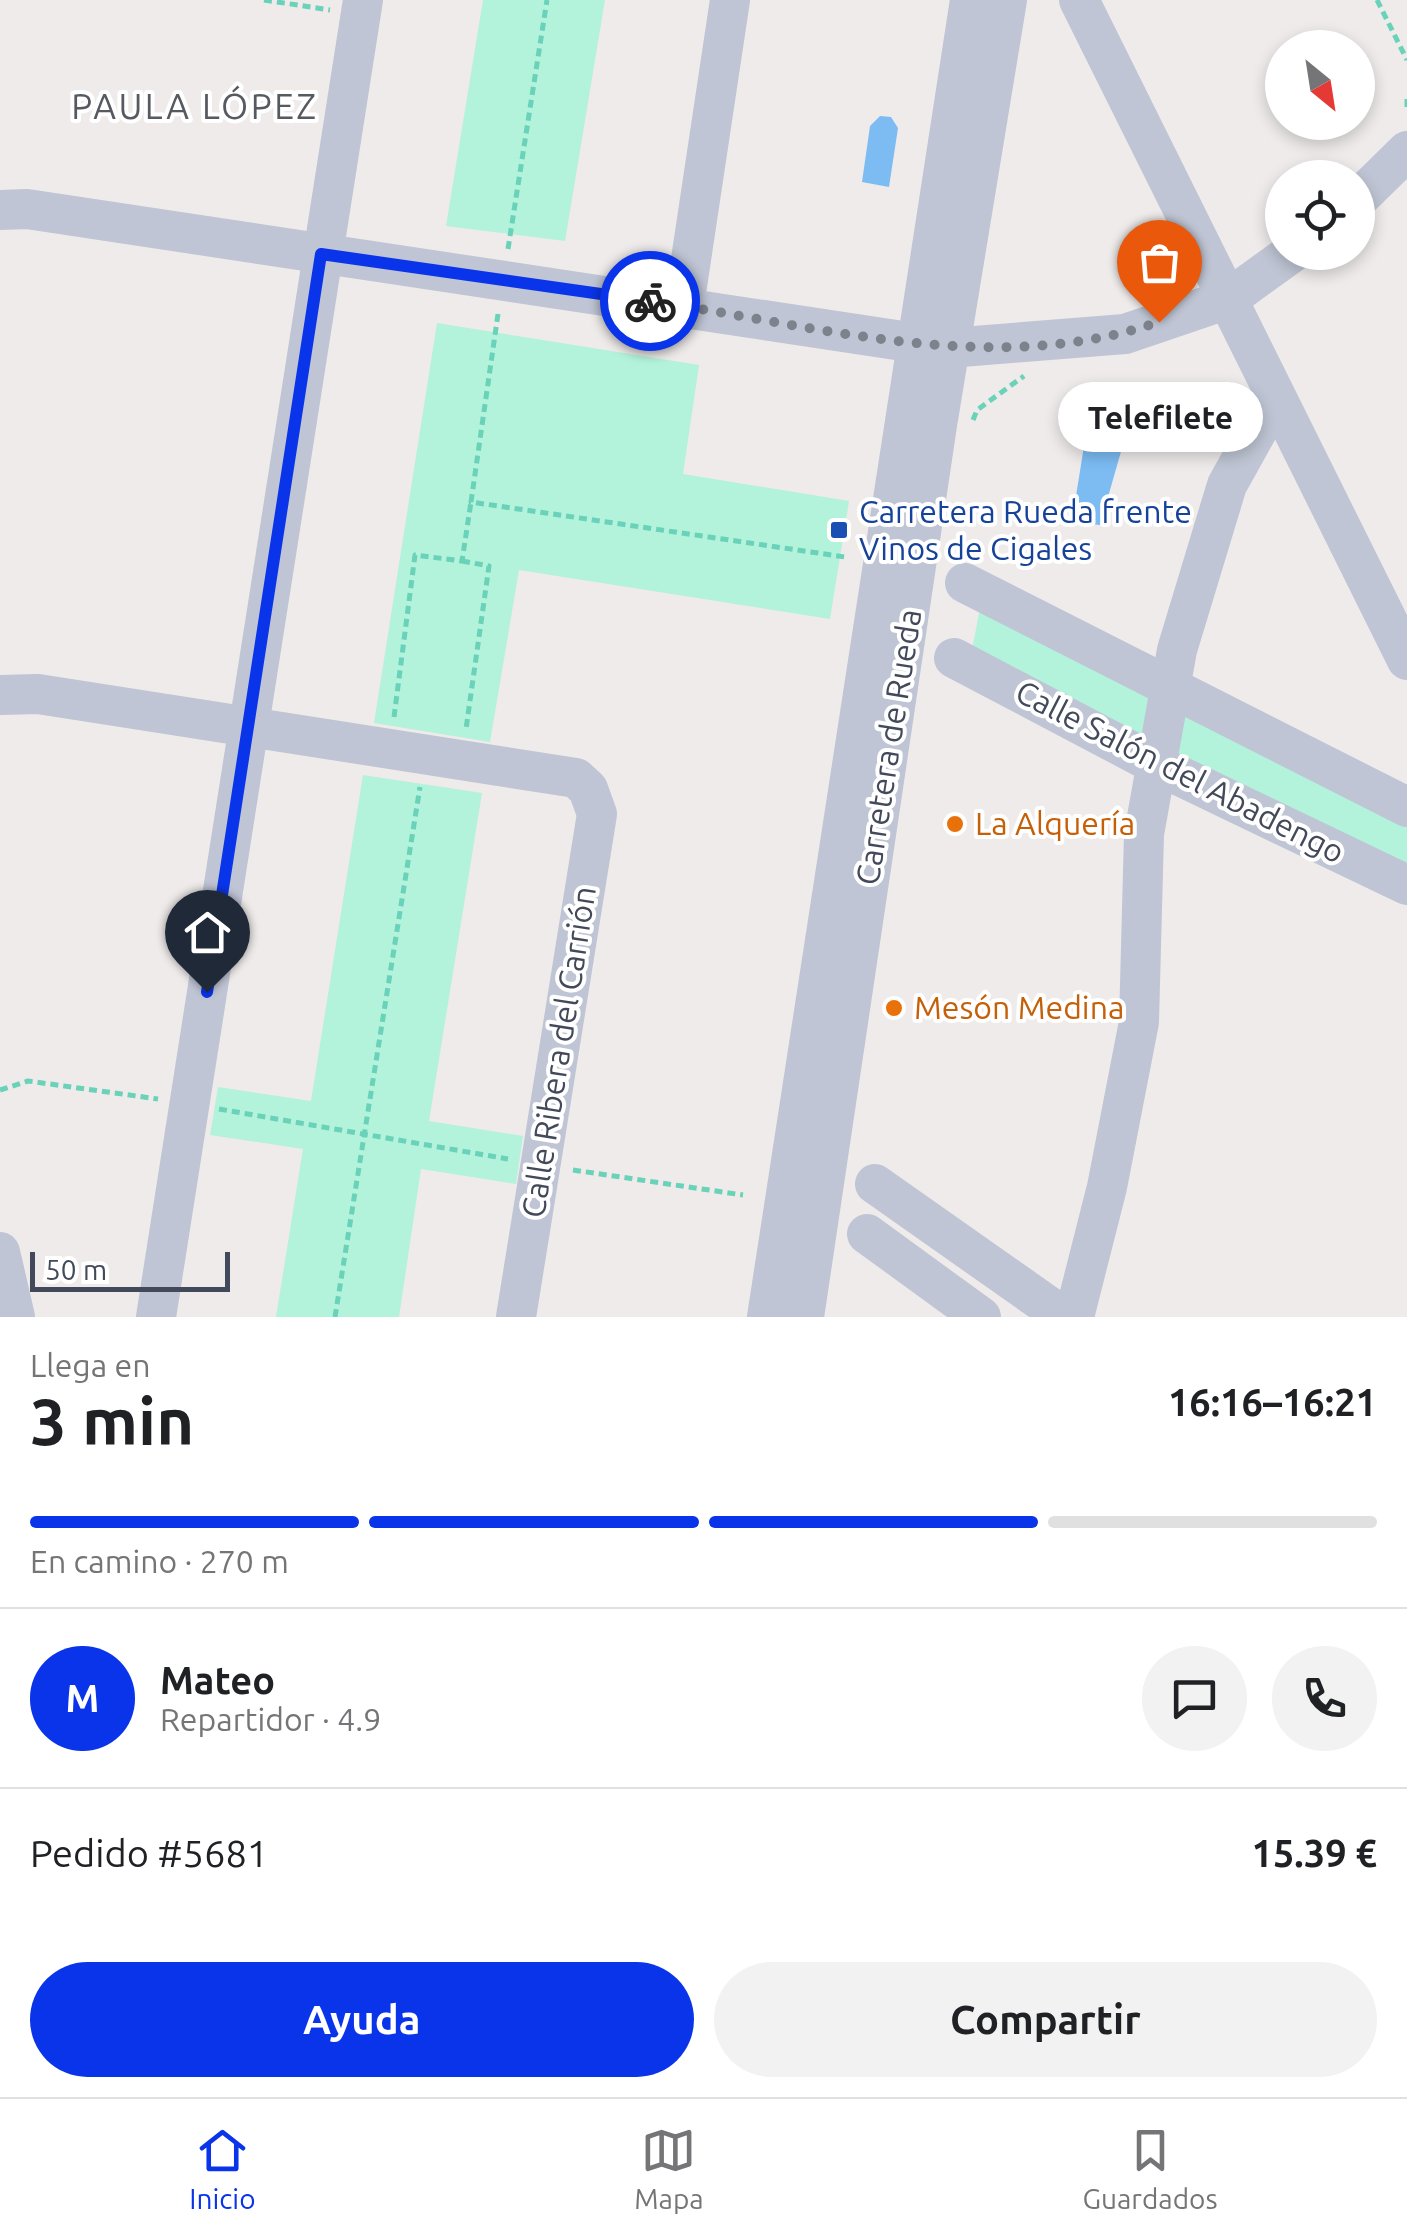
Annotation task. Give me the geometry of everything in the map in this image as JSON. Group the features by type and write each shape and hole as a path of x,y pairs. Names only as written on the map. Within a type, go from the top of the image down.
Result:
{"street":[{"path":"684,306 730,0"},
{"name":"Carretera de Rueda","path":"804,1317 932,346 970,0"},
{"name":"Carretera de Rueda","path":"767,1317 932,346 1007,0"},
{"path":"1079,0 1407,660"},
{"path":"156,1317 362,8"},
{"path":"1375,182 1407,150"},
{"path":"0,210 27,209 932,346 1125,334 1228,299 1268,270"},
{"path":"1074,1317 1107,1186 1139,1022 1144,834 1170,687 1227,485 1276,397"},
{"path":"964,583 1407,806"},
{"name":"Calle Salón del Abadengo","path":"954,658 1156,764 1407,885"},
{"path":"0,696 38,694 250,727 427,745"},
{"name":"Calle Ribera del Carrión","path":"427,745 576,778 588,789 597,814 516,1317"},
{"path":"875,1184 1064,1317"},
{"path":"866,1234 982,1317"},
{"path":"0,1252 15,1317"}],"path":[{"path":"264,0 362,8"},
{"path":"462,560 547,0"},
{"path":"1377,0 1407,60"},
{"path":"1407,99 1407,110"},
{"path":"471,502 845,557"},
{"path":"334,1317 427,745 489,566 415,555 427,745"},
{"path":"0,1090 28,1081 189,1103 541,1165 744,1195"}],"green space":[{"path":"483,0 605,0 565,241 446,226"},
{"path":"437,323 699,365 683,474 849,501 830,619 519,570 490,742 374,723"},
{"path":"985,582 1407,799 1407,885 968,671"},
{"path":"363,775 482,793 429,1121 523,1136 516,1184 421,1169 399,1317 276,1317 303,1149 210,1135 218,1087 311,1101"}],"water":[{"path":"880,116 891,117 898,128 889,187 862,182 870,126"},
{"path":"1087,427 1126,434 1100,525 1083,523 1084,516 1073,515"}],"way so far":[{"path":"650,301 950,348 1027,345 1125,334 1159,322"}],"place":[{"name":"Telefilete","path":"1159,322"},
{"name":"Carretera Rueda frente Vinos de Cigales","path":"839,530"},
{"name":"La Alquería","path":"955,824"},
{"name":"Mesón Medina","path":"894,1008"}],"district":[{"name":"PAULA LÓPEZ","path":"195,107"}],"route":[{"path":"207,992 321,254 650,301"}]}
